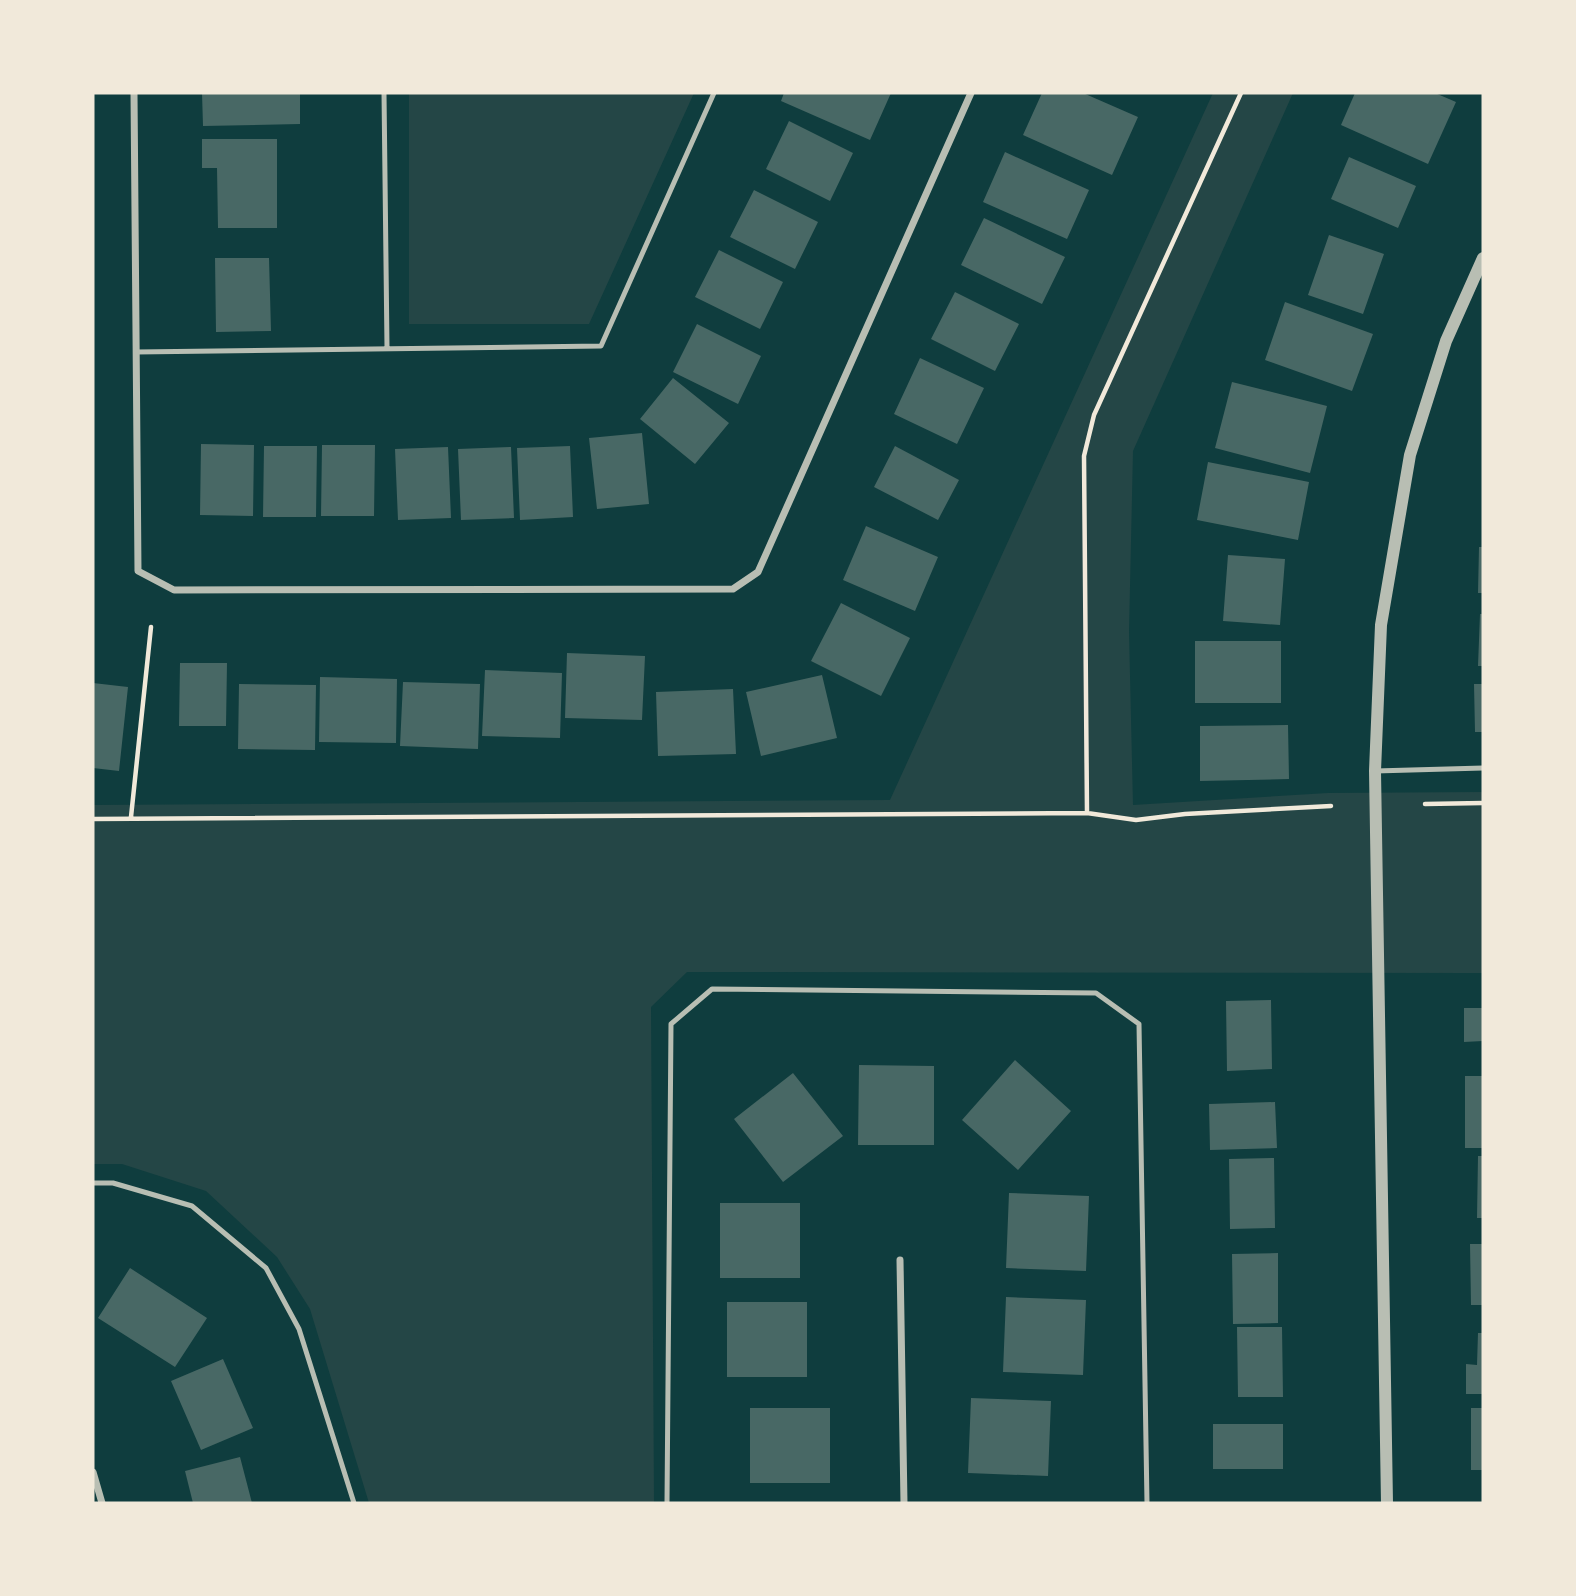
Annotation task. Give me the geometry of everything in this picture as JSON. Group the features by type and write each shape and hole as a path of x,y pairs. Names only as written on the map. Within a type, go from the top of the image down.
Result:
{"street":[{"path":"134,93 138,571 174,590 733,589 758,572 971,93"},
{"path":"1387,1503 1375,771 1381,625 1410,455 1446,341 1483,258"},
{"path":"900,1260 904,1503"},
{"path":"93,1472 102,1503"}],"lane":[{"path":"384,93 387,347"},
{"path":"136,352 601,346 714,93"},
{"path":"1375,771 1483,768"},
{"path":"667,1503 671,1024 712,989 1096,993 1139,1024 1147,1503"},
{"path":"93,1183 113,1182 192,1206 266,1268 299,1329 354,1503"}],"path":[{"path":"1087,813 1084,456 1094,415 1241,93"},
{"path":"131,817 151,627"},
{"path":"1425,804 1483,803"},
{"path":"93,819 1087,813 1136,820 1185,814 1331,806"}],"shaded area":[{"path":"409,93 694,93 589,324 409,324"},
{"path":"1213,93 1293,93 1133,451 1129,632 1133,805 1328,793 1483,792 1483,973 687,972 651,1007 654,1503 369,1503 310,1309 277,1257 206,1191 122,1164 93,1164 93,805 890,800"}],"building":[{"path":"202,93 300,93 300,124 203,126"},
{"path":"784,93 891,93 870,140 781,101"},
{"path":"1042,93 1083,93 1138,117 1112,175 1023,135"},
{"path":"1355,93 1435,93 1456,102 1428,164 1341,125"},
{"path":"789,121 853,153 830,201 766,169"},
{"path":"202,139 277,139 277,228 218,228 217,168 202,168"},
{"path":"1005,152 1089,190 1067,239 983,202"},
{"path":"1349,157 1416,186 1398,228 1331,199"},
{"path":"754,190 818,222 795,269 730,237"},
{"path":"984,218 1065,257 1042,304 961,265"},
{"path":"1329,235 1384,254 1363,314 1308,295"},
{"path":"719,250 783,282 760,329 695,297"},
{"path":"215,258 269,258 271,331 216,332"},
{"path":"955,292 1019,324 995,371 931,339"},
{"path":"1285,302 1373,334 1352,391 1265,360"},
{"path":"697,324 761,356 738,404 673,372"},
{"path":"920,358 984,388 957,444 894,414"},
{"path":"673,378 729,423 695,464 640,419"},
{"path":"1232,382 1327,406 1310,473 1215,448"},
{"path":"642,433 649,504 597,509 589,438"},
{"path":"201,444 254,445 253,516 200,515"},
{"path":"322,445 375,445 374,516 321,516"},
{"path":"264,446 317,446 316,517 263,517"},
{"path":"570,446 573,517 520,520 517,448"},
{"path":"895,446 959,480 938,520 874,487"},
{"path":"448,447 451,518 398,520 395,449"},
{"path":"511,447 514,518 461,520 458,449"},
{"path":"1208,462 1309,482 1298,540 1197,520"},
{"path":"866,526 938,557 915,611 843,580"},
{"path":"1479,547 1483,547 1483,593 1478,593"},
{"path":"1228,555 1285,559 1280,625 1223,621"},
{"path":"841,603 910,638 881,696 811,661"},
{"path":"1480,614 1483,614 1483,666 1478,666"},
{"path":"1195,641 1281,641 1281,703 1195,703"},
{"path":"567,653 645,656 642,720 565,718"},
{"path":"180,663 227,663 226,726 179,726"},
{"path":"485,670 562,673 560,738 482,736"},
{"path":"822,675 837,738 761,756 746,692"},
{"path":"320,677 397,679 396,743 319,742"},
{"path":"403,682 480,684 478,749 400,746"},
{"path":"93,683 128,687 119,771 93,768"},
{"path":"239,684 316,685 315,750 238,749"},
{"path":"1474,684 1483,684 1483,732 1475,732"},
{"path":"733,689 736,754 658,756 656,692"},
{"path":"1288,725 1289,779 1200,781 1200,726"},
{"path":"1271,1000 1272,1069 1227,1071 1226,1001"},
{"path":"1464,1008 1483,1008 1483,1041 1464,1042"},
{"path":"1015,1060 1071,1111 1018,1170 962,1120"},
{"path":"859,1065 934,1066 934,1145 858,1145"},
{"path":"793,1073 843,1136 783,1182 734,1119"},
{"path":"1465,1076 1483,1076 1483,1148 1465,1148"},
{"path":"1275,1102 1277,1148 1210,1150 1209,1104"},
{"path":"1478,1156 1483,1156 1483,1218 1477,1218"},
{"path":"1274,1158 1275,1228 1230,1229 1229,1159"},
{"path":"1009,1193 1089,1196 1086,1271 1006,1268"},
{"path":"720,1203 800,1203 800,1278 720,1278"},
{"path":"1470,1244 1483,1244 1483,1305 1471,1305"},
{"path":"1278,1253 1278,1323 1233,1324 1232,1254"},
{"path":"130,1268 207,1318 175,1367 98,1318"},
{"path":"1006,1297 1086,1300 1083,1375 1003,1372"},
{"path":"727,1302 807,1302 807,1377 727,1377"},
{"path":"1237,1327 1282,1327 1283,1397 1238,1397"},
{"path":"1478,1333 1483,1333 1483,1394 1466,1394 1466,1364 1477,1365"},
{"path":"223,1359 253,1428 201,1450 171,1381"},
{"path":"971,1398 1051,1401 1048,1476 968,1473"},
{"path":"750,1408 830,1408 830,1483 750,1483"},
{"path":"1471,1408 1483,1408 1483,1470 1471,1470"},
{"path":"1213,1424 1283,1424 1283,1469 1213,1469"},
{"path":"240,1457 252,1503 193,1503 185,1471"}]}
